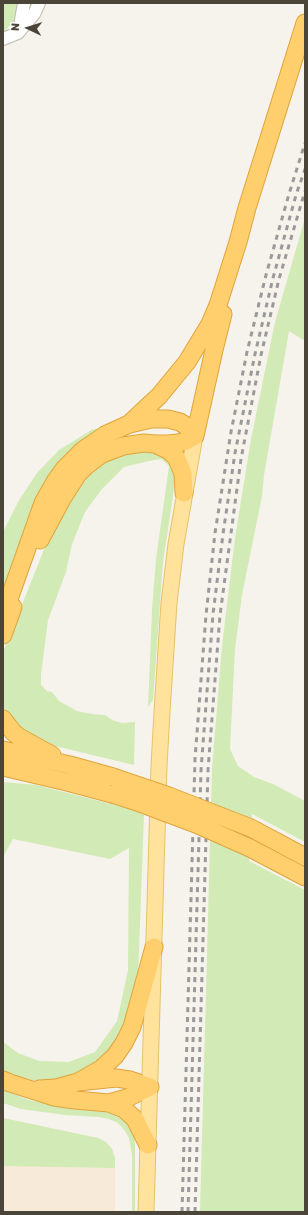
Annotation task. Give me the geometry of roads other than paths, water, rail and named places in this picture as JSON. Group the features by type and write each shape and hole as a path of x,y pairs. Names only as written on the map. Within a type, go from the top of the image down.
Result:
{"highway":[{"path":"129,424 144,412 187,362 200,343 210,324 218,305 238,242 247,208 305,23"},
{"path":"227,297 305,58"},
{"path":"3,635 40,539 58,504 78,474 94,459 112,449 134,444 178,443 195,436 238,242"},
{"path":"3,616 43,503 56,480 73,459 93,442 110,432 129,424 151,419 168,419 180,422 189,428 195,436"},
{"path":"155,444 168,450 176,457 183,474 184,493"},
{"path":"3,719 19,737 68,773"},
{"path":"3,750 68,773 112,786 176,798 251,828 305,857"},
{"path":"3,767 68,773"},
{"path":"3,778 68,773"},
{"path":"112,786 168,813 250,848 305,876"},
{"path":"78,1082 101,1068 115,1056 124,1043 132,1027 154,947"},
{"path":"31,1090 56,1088 78,1082 116,1078 130,1080 150,1086"},
{"path":"3,1080 31,1090 61,1098 109,1103 124,1109 135,1119 148,1145"},
{"path":"109,1103 126,1098 150,1086"}],"main road":[{"path":"146,1212 159,766 169,603 176,544 195,436"}],"street":[{"path":"18,33 24,3"},
{"path":"3,39 18,33 34,14 40,3"}],"railway":[{"path":"182,1212 195,759 206,615 215,533 231,432 247,352 266,275 305,143"},
{"path":"188,1212 201,770 213,614 235,453 255,354 273,278 296,195 305,169"},
{"path":"195,1212 208,770 220,615 241,459 261,355 279,279 305,191"}]}
